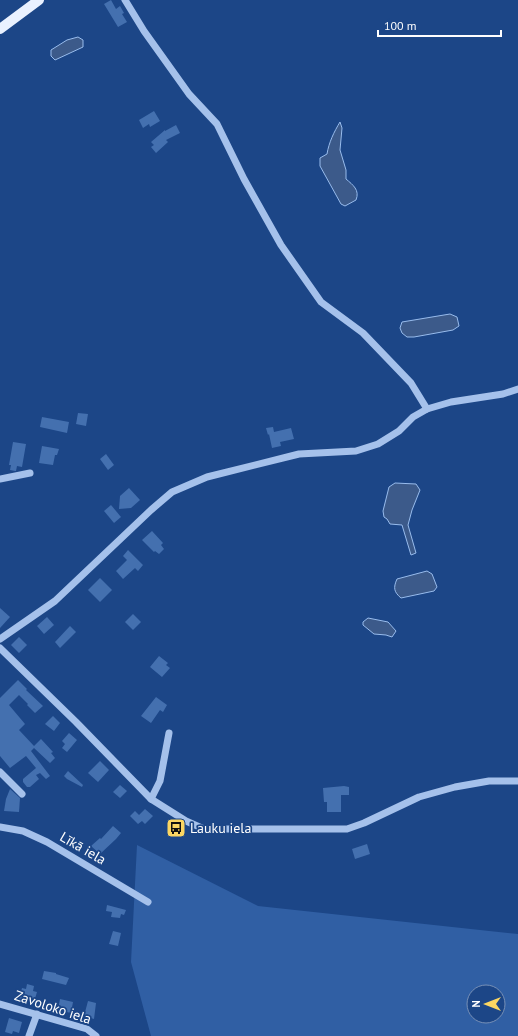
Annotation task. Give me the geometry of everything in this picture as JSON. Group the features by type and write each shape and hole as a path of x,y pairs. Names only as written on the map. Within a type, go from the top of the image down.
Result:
{"main road":[{"path":"0,29 39,0"}],"street":[{"path":"125,0 144,31 189,94 217,124 244,179 281,245 321,302 363,333 410,383 427,409"},
{"path":"0,639 55,601 172,492 208,477 299,454 356,451 378,444 399,431 413,417 427,409 451,402 503,394 518,389"},
{"path":"0,479 30,473"},
{"path":"0,648 76,722 151,799 186,821 204,829 347,830 419,797 455,787 489,781 518,781"},
{"path":"151,799 160,781 169,733"},
{"path":"0,772 22,794"},
{"name":"Līkā iela","path":"0,827 23,831 47,842 148,902"},
{"name":"Zavoloko iela","path":"0,1004 87,1029 96,1036"},
{"path":"29,1036 37,1014"}],"shaded area":[{"path":"78,37 83,40 83,47 55,60 51,56 51,50 67,40"},
{"path":"340,122 342,128 340,150 346,170 346,179 355,188 357,193 356,200 345,206 341,204 320,166 320,158 327,154 332,137"},
{"path":"450,314 457,317 459,326 453,330 407,337 402,333 400,328 402,322"},
{"path":"395,483 416,484 420,490 408,525 416,553 411,555 402,525 390,524 384,517 383,511 389,487"},
{"path":"427,571 432,574 437,587 434,591 401,598 397,594 395,585 397,579"},
{"path":"368,618 388,622 396,631 392,637 374,634 363,625 363,622"},
{"path":"137,845 258,906 518,934 518,1036 151,1036 131,962"}],"building":[{"path":"111,0 116,9 120,6 124,13 122,14 127,22 118,27 104,4"},
{"path":"154,111 160,121 150,127 149,124 143,128 139,120"},
{"path":"176,125 180,133 166,140 168,142 156,153 151,147 154,145 151,142 165,130"},
{"path":"78,413 88,414 86,426 76,424"},
{"path":"42,417 69,422 67,433 40,427"},
{"path":"273,427 274,432 291,428 294,439 280,442 281,446 272,448 266,428"},
{"path":"13,442 26,444 22,467 17,466 16,471 10,470 11,465 9,465"},
{"path":"42,446 59,449 57,455 55,455 53,465 39,463"},
{"path":"106,454 114,465 108,470 100,459"},
{"path":"129,488 140,500 131,508 119,509 120,496"},
{"path":"111,505 121,517 114,523 104,511"},
{"path":"152,531 163,543 161,545 164,549 159,554 155,551 154,552 142,540"},
{"path":"128,550 143,565 138,571 135,568 123,579 116,571 127,560 123,556"},
{"path":"100,578 112,590 100,602 88,590"},
{"path":"0,608 10,617 0,628"},
{"path":"133,614 141,622 133,630 125,622"},
{"path":"47,617 54,625 44,634 37,626"},
{"path":"70,626 76,632 60,648 55,642"},
{"path":"19,637 27,645 19,653 11,645"},
{"path":"159,656 168,663 166,665 170,668 162,677 150,667"},
{"path":"18,680 43,706 35,713 19,695 9,705 25,724 19,730 34,746 41,739 53,752 51,753 55,758 50,763 34,748 31,751 50,776 46,779 40,773 36,775 39,779 30,787 27,787 23,782 23,779 36,768 26,756 10,768 0,756 0,698"},
{"path":"156,697 167,705 163,712 160,710 151,723 141,716"},
{"path":"53,716 60,723 54,731 45,724"},
{"path":"69,733 77,740 67,752 62,748 65,744 62,741"},
{"path":"100,761 109,770 98,782 88,773"},
{"path":"68,771 83,785 82,787 64,776"},
{"path":"120,785 127,791 120,798 113,792"},
{"path":"349,787 349,795 341,795 341,812 327,812 327,802 324,802 323,788"},
{"path":"10,789 20,798 19,812 4,811 6,799"},
{"path":"145,809 153,816 145,824 142,821 138,824 130,816 135,811 139,815"},
{"path":"113,826 121,833 100,854 91,846 100,838 101,839"},
{"path":"367,844 370,854 355,859 352,849"},
{"path":"107,905 126,910 124,915 121,914 120,918 111,917 112,912 106,911"},
{"path":"113,931 121,933 118,946 109,944"},
{"path":"44,971 56,973 69,978 66,985 42,979"},
{"path":"27,984 34,986 33,991 37,992 34,1002 19,999 22,988 26,989"},
{"path":"60,999 73,1002 71,1013 58,1010"},
{"path":"88,1001 96,1003 94,1019 84,1016"},
{"path":"9,1018 22,1022 19,1033 13,1031 12,1034 5,1032"}],"place":[{"name":"Lauku iela","path":"176,828"}]}
